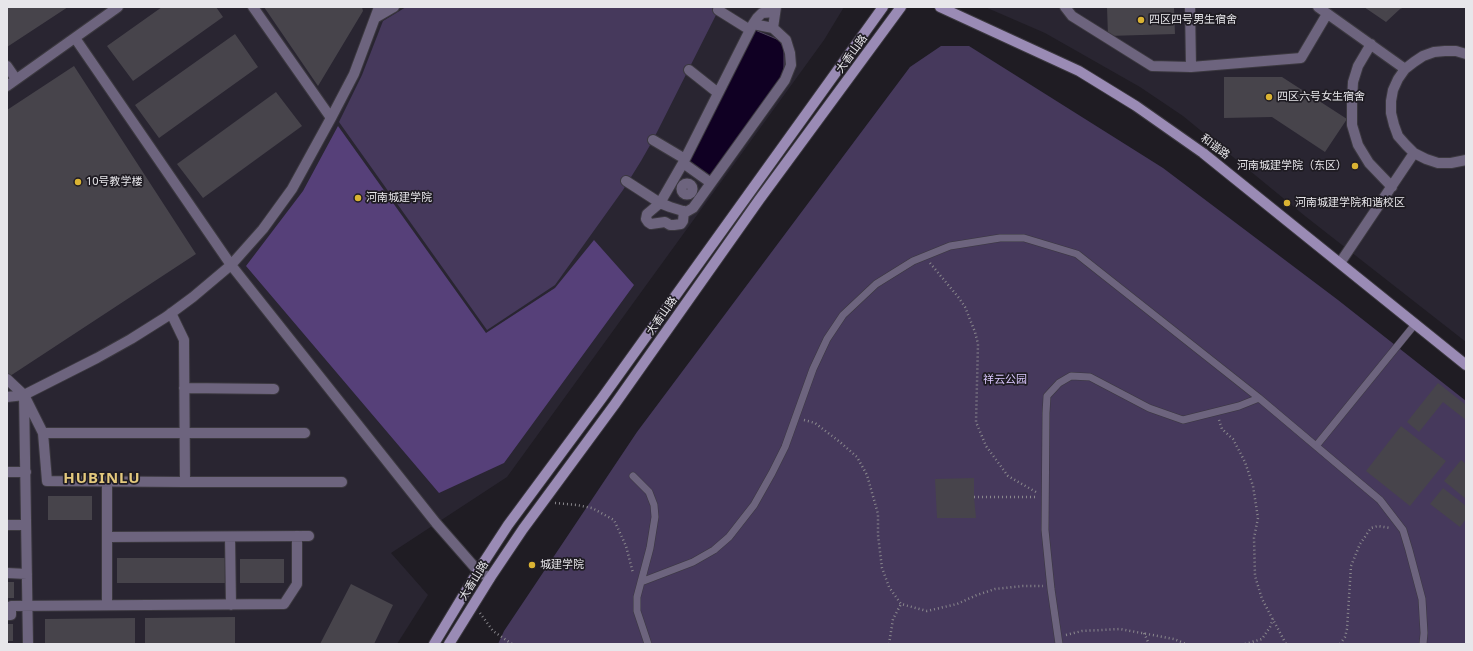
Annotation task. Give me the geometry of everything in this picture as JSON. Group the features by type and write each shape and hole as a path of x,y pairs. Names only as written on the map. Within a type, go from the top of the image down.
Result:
{"main road":[{"name":"大香山路","path":"434,644 508,525 602,398 883,7"},
{"name":"大香山路","path":"449,644 490,578 542,502 615,404 759,200 901,7"},
{"name":"和谐路","path":"940,7 1079,71 1136,106 1203,153 1416,323 1466,365"}],"street":[{"path":"7,86 118,7"},
{"path":"253,7 332,118"},
{"path":"7,397 24,395 131,339 193,297 231,265 263,229 292,190 332,118 354,74 379,7"},
{"path":"375,18 394,7"},
{"path":"1065,7 1072,16 1152,66 1191,67 1301,58 1327,14"},
{"path":"1190,7 1191,67"},
{"path":"1318,7 1405,69"},
{"path":"690,192 711,183 785,80 791,65 790,53 786,40 772,28 751,27 718,10"},
{"path":"697,173 690,192 680,210 683,221 681,224 670,225 665,222 651,224 648,222 646,219 647,214 660,203 684,161 756,18 762,13 775,10 772,28"},
{"path":"75,38 231,265 436,522 478,571 490,578"},
{"path":"1371,44 1358,66 1353,82 1352,125 1358,144 1369,163 1392,187"},
{"path":"1466,54 1456,51 1434,52 1414,62 1405,69 1398,79 1393,90 1391,101 1391,113 1398,136 1414,153 1438,163 1451,163 1466,160"},
{"path":"7,66 16,79"},
{"path":"688,70 718,93"},
{"path":"653,140 684,161 711,183"},
{"path":"1340,263 1414,153"},
{"path":"626,181 660,203 686,212 693,208 690,192 673,180"},
{"path":"171,313 184,340 185,482"},
{"path":"7,379 24,395 43,433 47,482 342,482"},
{"path":"184,388 274,389"},
{"path":"24,395 28,644"},
{"path":"43,433 305,433"},
{"path":"7,472 26,472"},
{"path":"107,482 107,605"},
{"path":"7,525 26,525"},
{"path":"7,615 11,615 11,606 284,604 297,584 297,536"},
{"path":"107,537 309,536"},
{"path":"230,537 231,605"},
{"path":"7,573 27,574"}],"lane":[{"path":"641,582 693,562 714,550 729,537 754,505 785,447 813,369 827,339 843,316 876,284 913,261 950,246 1000,238 1024,238 1077,254 1259,398 1380,500 1403,530 1409,550 1422,599 1424,633 1423,644"},
{"path":"1316,446 1416,323"},
{"path":"1059,641 1051,589 1045,530 1047,396 1059,383 1071,376 1090,377 1149,408 1183,420 1239,406 1259,398"},
{"path":"633,476 649,492 654,505 655,517 650,548 637,597 637,611 648,644"}],"path":[{"path":"925,256 959,298 965,307 976,332 978,344 976,422 986,446 1008,476 1019,484 1045,496"},
{"path":"796,417 815,423 835,438 856,457 867,475 876,502 878,514 878,535 882,568 888,587 901,604 927,611 956,604 995,589 1033,586 1051,589"},
{"path":"1222,429 1233,439 1238,448 1245,462 1253,486 1258,518 1254,538 1255,576 1262,599 1286,644"},
{"path":"974,497 1045,496"},
{"path":"542,502 592,508 614,520 626,546 634,574"},
{"path":"1340,644 1345,638 1347,629 1351,566 1360,544 1371,528 1383,526 1403,530"},
{"path":"474,604 493,631 512,644"},
{"path":"889,644 893,619 901,604"},
{"path":"1244,644 1262,639 1270,627 1273,619"},
{"path":"1059,641 1082,631 1120,629 1174,639 1186,644"},
{"path":"1144,633 1149,644"}],"shaded area":[{"name":"河南城建学院","path":"7,7 844,7 824,40 507,477 391,553 428,595 397,644 7,644"},
{"name":"河南城建学院（东区）","path":"985,7 1466,7 1466,342 1305,216 1183,116 1140,87 1045,33"},
{"path":"755,30 779,40 784,48 784,71 777,84 710,177 688,163"},
{"path":"338,126 486,333 555,288 594,240 634,285 504,463 439,493 246,266 303,191"}],"green space":[{"path":"406,7 720,7 641,161 623,190 555,285 487,330 339,122 362,75 383,21"},
{"name":"祥云公园","path":"941,46 969,46 1163,168 1338,300 1466,401 1466,644 498,644 504,631 637,432 910,67"}],"building":[{"path":"7,7 68,7 7,47"},
{"path":"162,7 216,7 223,17 133,81 107,46"},
{"path":"264,7 362,7 363,11 318,86"},
{"name":"四区四号男生宿舍","path":"1107,7 1174,7 1175,34 1108,36"},
{"path":"1364,7 1405,7 1400,9 1386,22"},
{"path":"235,34 258,67 159,138 135,105"},
{"name":"10号教学楼","path":"74,66 196,254 7,378 7,110"},
{"name":"四区六号女生宿舍","path":"1224,77 1282,77 1347,119 1325,152 1272,117 1224,118"},
{"path":"276,92 302,126 203,198 177,164"},
{"path":"1438,383 1466,405 1466,420 1443,402 1419,432 1407,422"},
{"path":"1401,426 1446,461 1410,506 1366,471"},
{"path":"1461,460 1466,464 1466,499 1444,481"},
{"path":"974,478 976,518 937,518 935,479"},
{"path":"1443,488 1466,506 1466,519 1460,527 1430,504"},
{"path":"48,496 92,496 92,520 48,520"},
{"path":"117,558 228,558 228,583 117,583"},
{"path":"240,559 284,559 284,583 240,583"},
{"path":"7,582 14,582 14,598 7,598"},
{"path":"351,584 393,605 374,644 320,644"},
{"path":"235,617 235,644 145,644 145,618"},
{"path":"135,618 135,644 45,644 45,619"},
{"path":"7,624 13,624 13,641 7,641"}],"place":[{"name":"四区四号男生宿舍","path":"1141,20"},
{"name":"四区六号女生宿舍","path":"1269,97"},
{"name":"河南城建学院（东区）","path":"1355,166"},
{"name":"10号教学楼","path":"78,182"},
{"name":"河南城建学院","path":"358,198"},
{"name":"河南城建学院和谐校区","path":"1287,203"},
{"name":"城建学院","path":"532,565"}],"district":[{"name":"HUBINLU","path":"102,479"}]}
